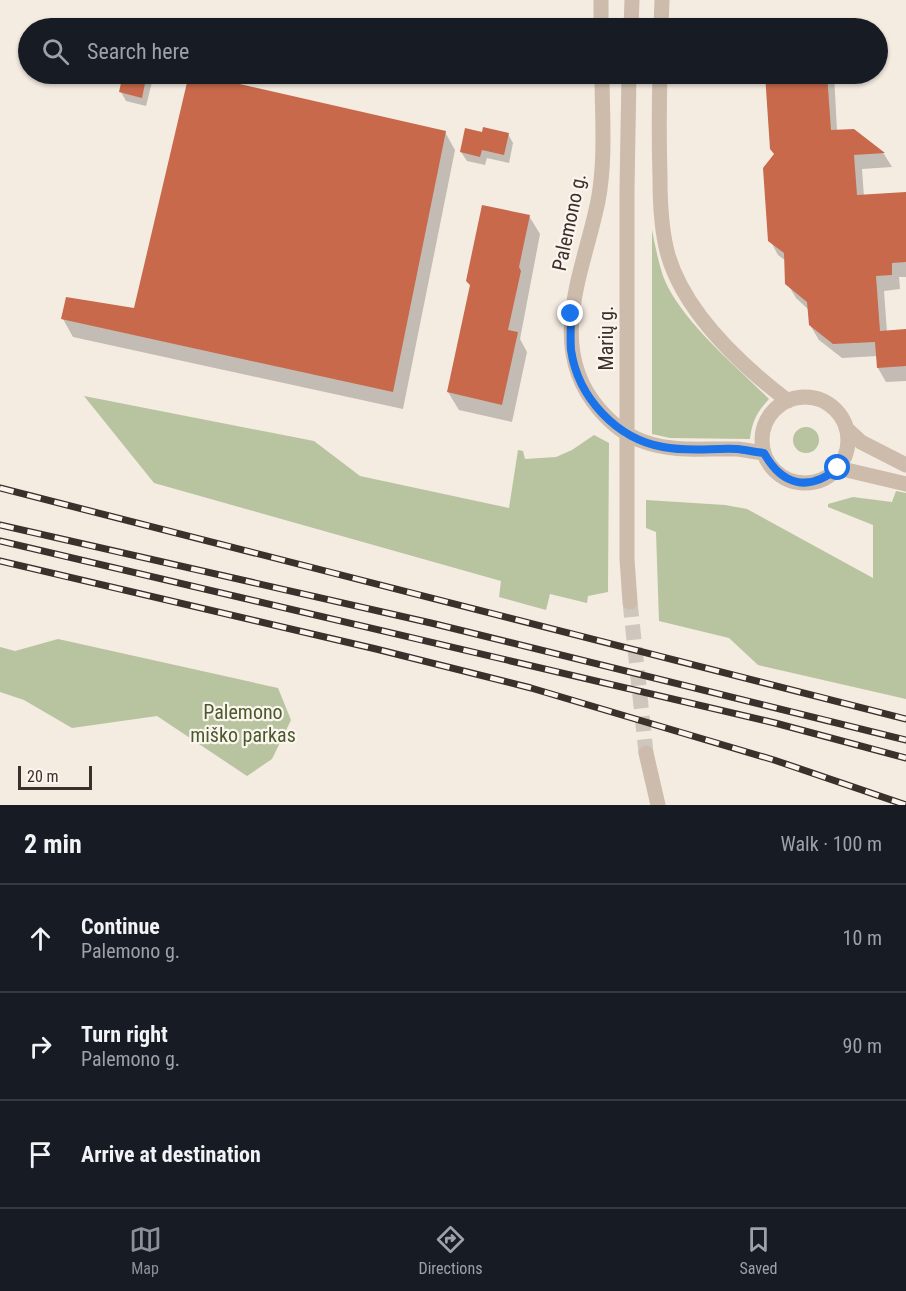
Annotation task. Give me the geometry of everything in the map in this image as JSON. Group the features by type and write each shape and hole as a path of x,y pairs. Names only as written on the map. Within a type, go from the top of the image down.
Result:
{"street":[{"path":"601,0 602,18"},
{"path":"631,18 632,0"},
{"path":"661,18 662,0"},
{"name":"Palemono g.","path":"602,84 602,174 571,314 571,350 580,379 592,402 603,414 620,430 641,441 664,447 696,450 737,449 764,453"},
{"name":"Marių g.","path":"629,84 627,559 630,602"},
{"path":"660,84 662,227 668,255 675,273 693,307 762,381 788,401"},
{"path":"847,429 847,449 838,468 827,477 813,483 797,482 783,477 771,466 764,453 762,438 766,423 775,410 788,401 802,397 817,399 830,405 841,416 847,429 861,442 906,465"},
{"path":"838,468 906,484"},
{"path":"646,753 658,805"}],"green space":[{"path":"652,230 663,276 682,309 710,341 769,399 756,417 750,439 670,438 652,434"},
{"path":"84,396 314,441 360,476 509,508 518,450 523,451 525,459 556,457 572,450 594,435 609,443 608,592 588,596 587,603 550,594 546,610 499,597 501,581 154,483"},
{"path":"806,427 815,431 819,440 815,449 806,453 797,449 793,440 797,431"},
{"path":"896,491 906,493 906,699 758,665 729,638 659,621 656,532 646,528 646,500 725,505 747,509 873,578 873,525 828,507 828,504 853,497 892,502"},
{"name":"Palemono miško parkas","path":"58,639 278,688 291,720 272,759 247,776 157,716 72,728 24,700 0,692 0,647 15,651"}],"building":[{"path":"121,84 145,84 142,98 119,92"},
{"path":"187,84 240,84 446,131 393,392 61,319 66,297 134,308"},
{"path":"766,84 828,84 831,130 854,129 885,153 854,155 857,195 906,192 906,262 892,263 892,275 876,276 880,331 906,329 906,366 877,368 875,342 833,344 809,325 807,302 785,284 784,253 768,241 763,168 774,154 770,149"},
{"path":"483,127 509,133 504,155 482,150 480,157 460,152 465,128 482,132"},
{"path":"482,205 530,215 508,330 518,332 502,405 447,392 470,285 466,281"}],"tunnel":[{"path":"630,602 646,753"}],"railway":[{"path":"0,488 906,719"},
{"path":"0,525 431,623 906,740"},
{"path":"0,541 775,723 906,758"},
{"path":"0,561 376,649 531,688 774,760 906,805"}],"route":[{"path":"571,314 571,350 580,379 592,402 620,430 641,441 664,447 696,450 737,449 764,453 771,466 783,477 797,482 813,483 827,477 838,468"}]}
